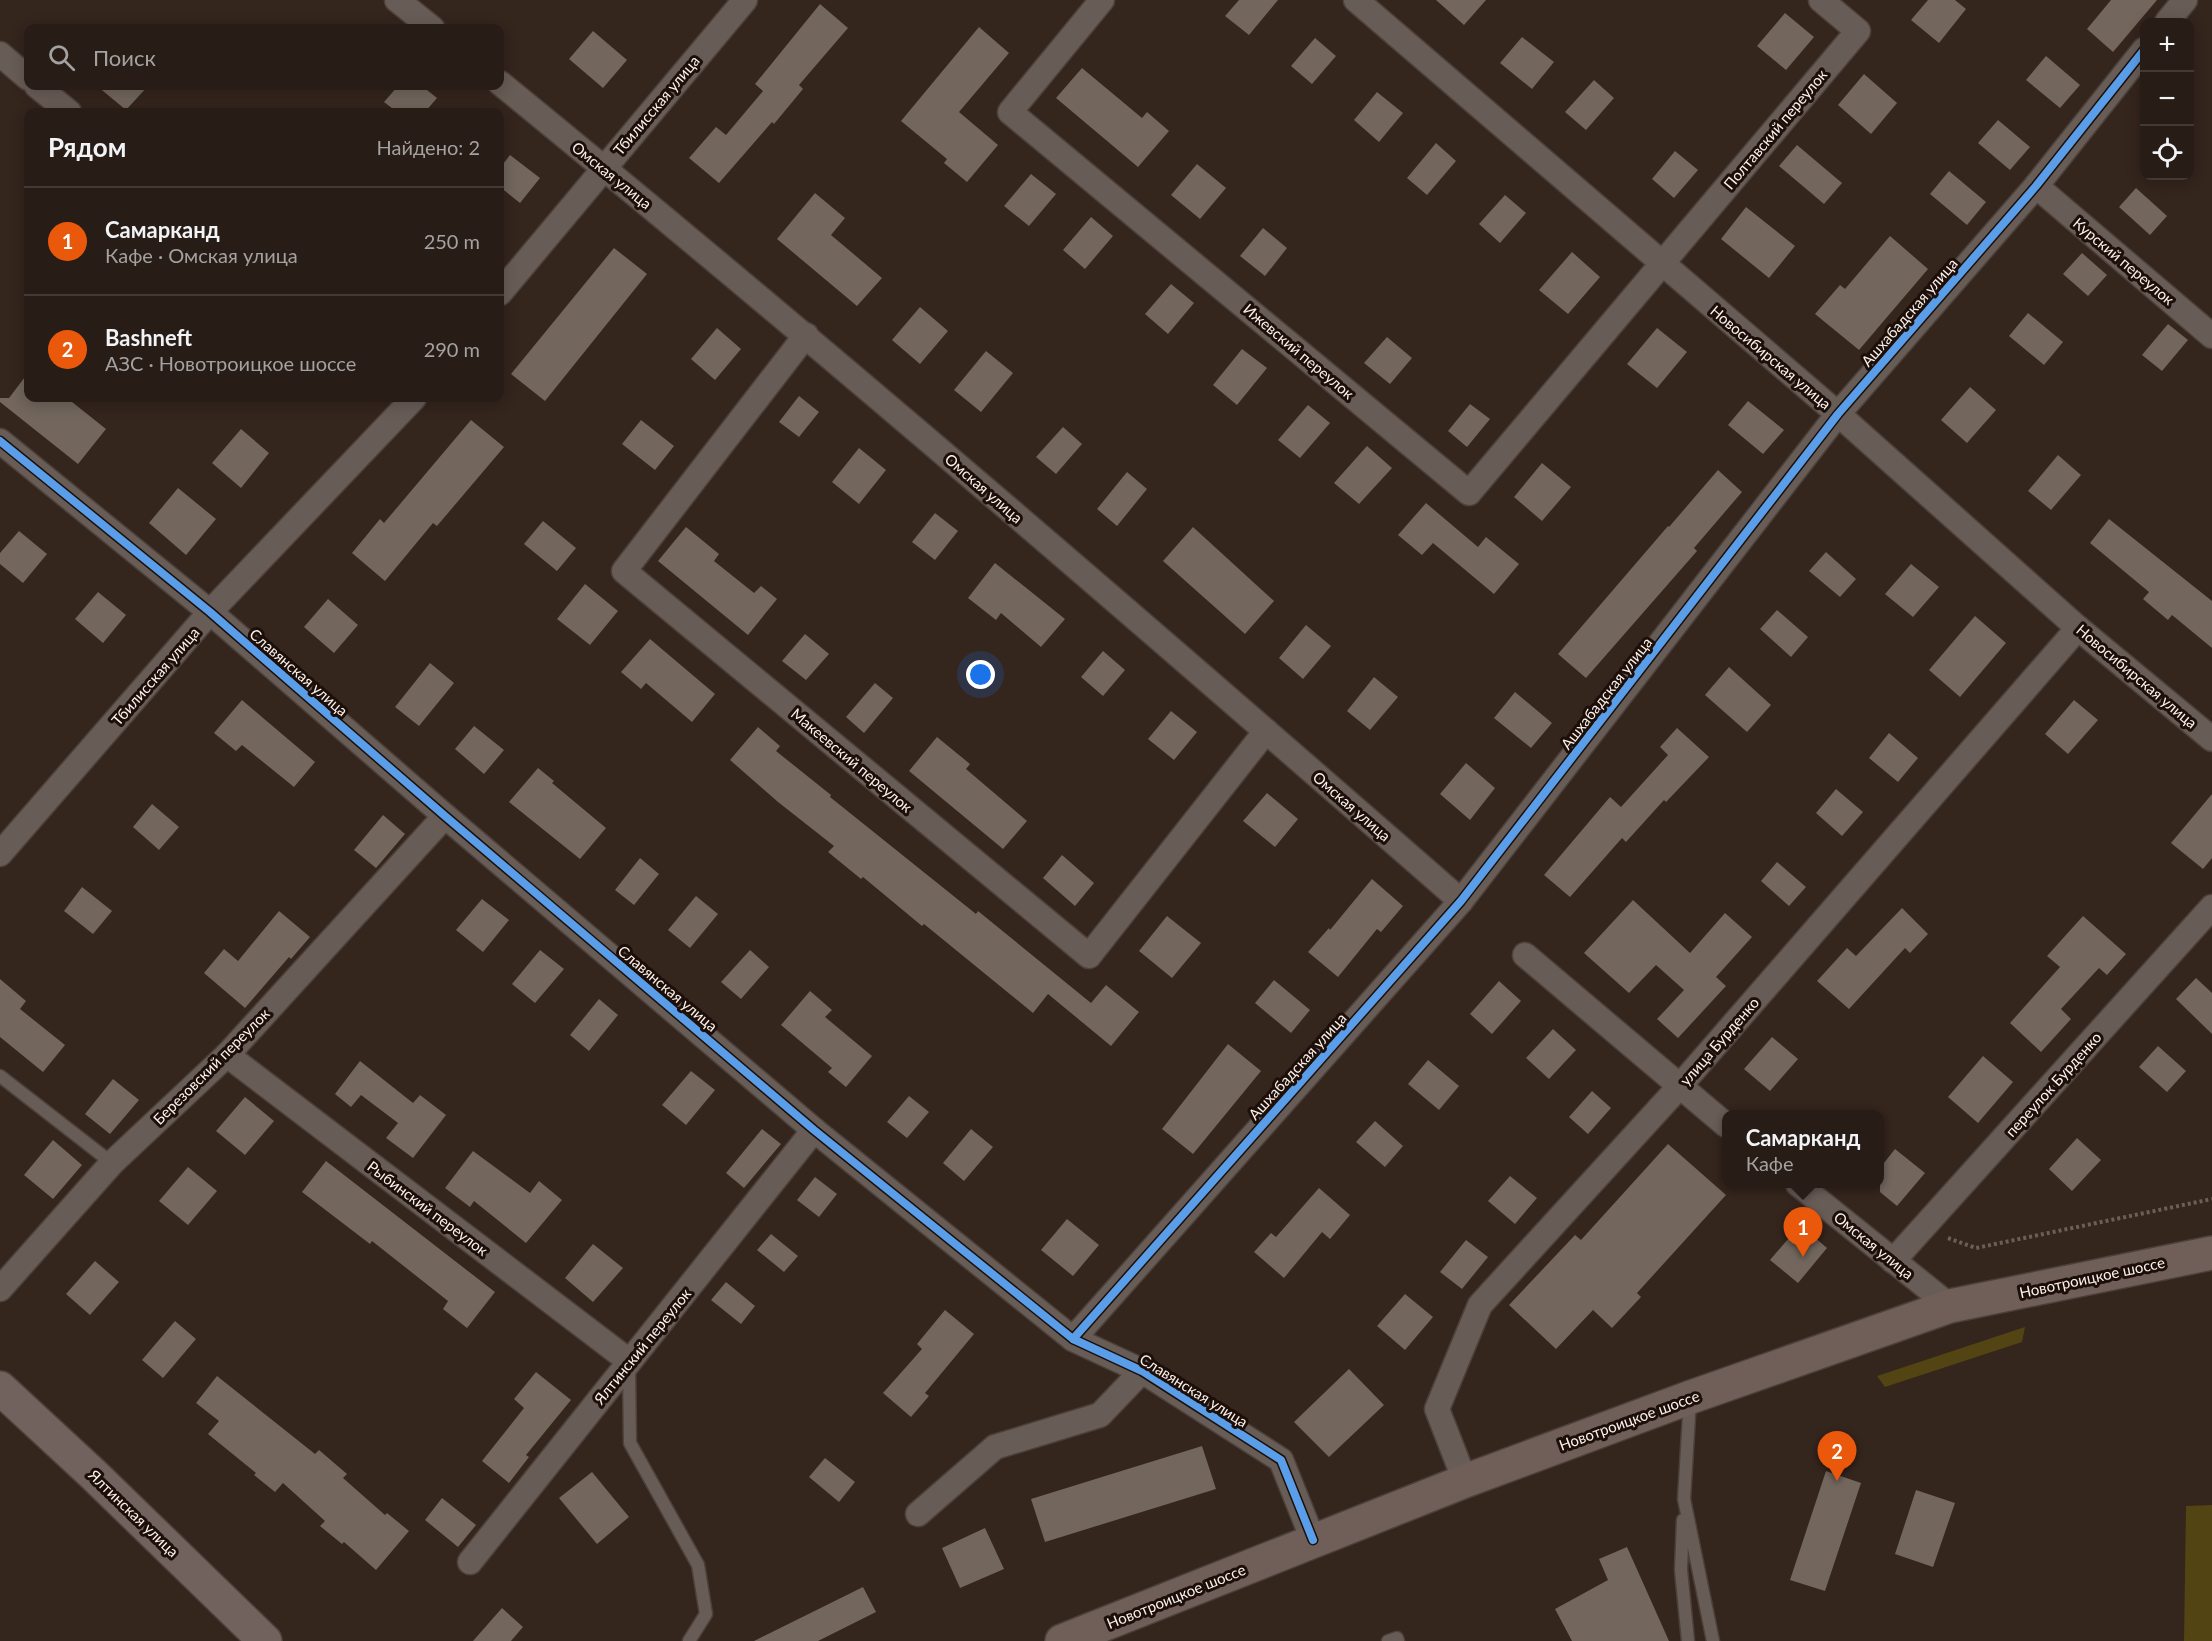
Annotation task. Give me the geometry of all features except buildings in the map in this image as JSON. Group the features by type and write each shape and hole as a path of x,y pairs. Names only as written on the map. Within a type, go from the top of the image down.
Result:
{"main road":[{"name":"Новотроицкое шоссе","path":"1062,1641 1465,1481 1691,1397 1950,1306 2212,1253"},
{"name":"Ялтинская улица","path":"0,1388 266,1641"}],"street":[{"path":"397,0 427,24"},
{"name":"Тбилисская улица","path":"504,288 745,0"},
{"name":"Ижевский переулок","path":"1102,0 1010,112 1469,493 1661,264"},
{"name":"Новосибирская улица","path":"1356,0 1838,414 2078,628 2212,739"},
{"name":"Полтавский переулок","path":"1661,264 1858,31 1821,0"},
{"path":"2170,18 2185,0"},
{"path":"0,54 24,75"},
{"name":"Ашхабадская улица","path":"1073,1339 1461,901 1838,414 2036,186 2140,56"},
{"name":"Омская улица","path":"504,86 806,335 1461,901"},
{"path":"43,90 64,108"},
{"name":"Курский переулок","path":"2036,186 2212,336"},
{"name":"Макеевский переулок","path":"806,335 624,571 1089,956 1266,731"},
{"name":"Тбилисская улица","path":"0,854 210,612 406,402"},
{"name":"Славянская улица","path":"0,441 210,612 445,816 814,1130 1073,1339 1142,1371 1281,1460 1313,1540"},
{"name":"улица Бурденко","path":"1465,1481 1437,1409 1480,1305 1679,1087 2078,628"},
{"name":"Березовский переулок","path":"0,1289 112,1163 227,1055 445,816"},
{"name":"переулок Бурденко","path":"1893,1260 2212,907"},
{"path":"1525,955 1722,1122"},
{"name":"Рыбинский переулок","path":"227,1055 629,1361"},
{"name":"Ялтинский переулок","path":"470,1562 814,1130"},
{"name":"Омская улица","path":"1803,1188 1950,1306"},
{"path":"918,1514 995,1447 1100,1415 1142,1371"}],"lane":[{"path":"0,1076 112,1163"},
{"path":"629,1361 630,1443 698,1565 706,1614 689,1641"},
{"path":"1688,1641 1681,1570 1691,1397"},
{"path":"1684,1499 1713,1641"},
{"path":"1388,1641 1397,1638 1398,1641"}],"path":[{"path":"1922,1228 1976,1248 2212,1199"}],"shaded area":[{"path":"2025,1327 2022,1342 1885,1387 1877,1376"},
{"path":"2212,1505 2212,1641 2184,1641 2186,1506"}],"cycle path":[{"path":"1073,1339 1461,901 1838,414 2036,186 2140,55"},
{"path":"0,441 210,612 445,816 814,1130 1073,1339 1142,1371 1281,1460 1313,1540"}],"place":[{"name":"Самарканд","path":"1803,1257"},
{"name":"Bashneft","path":"1837,1481"}]}
